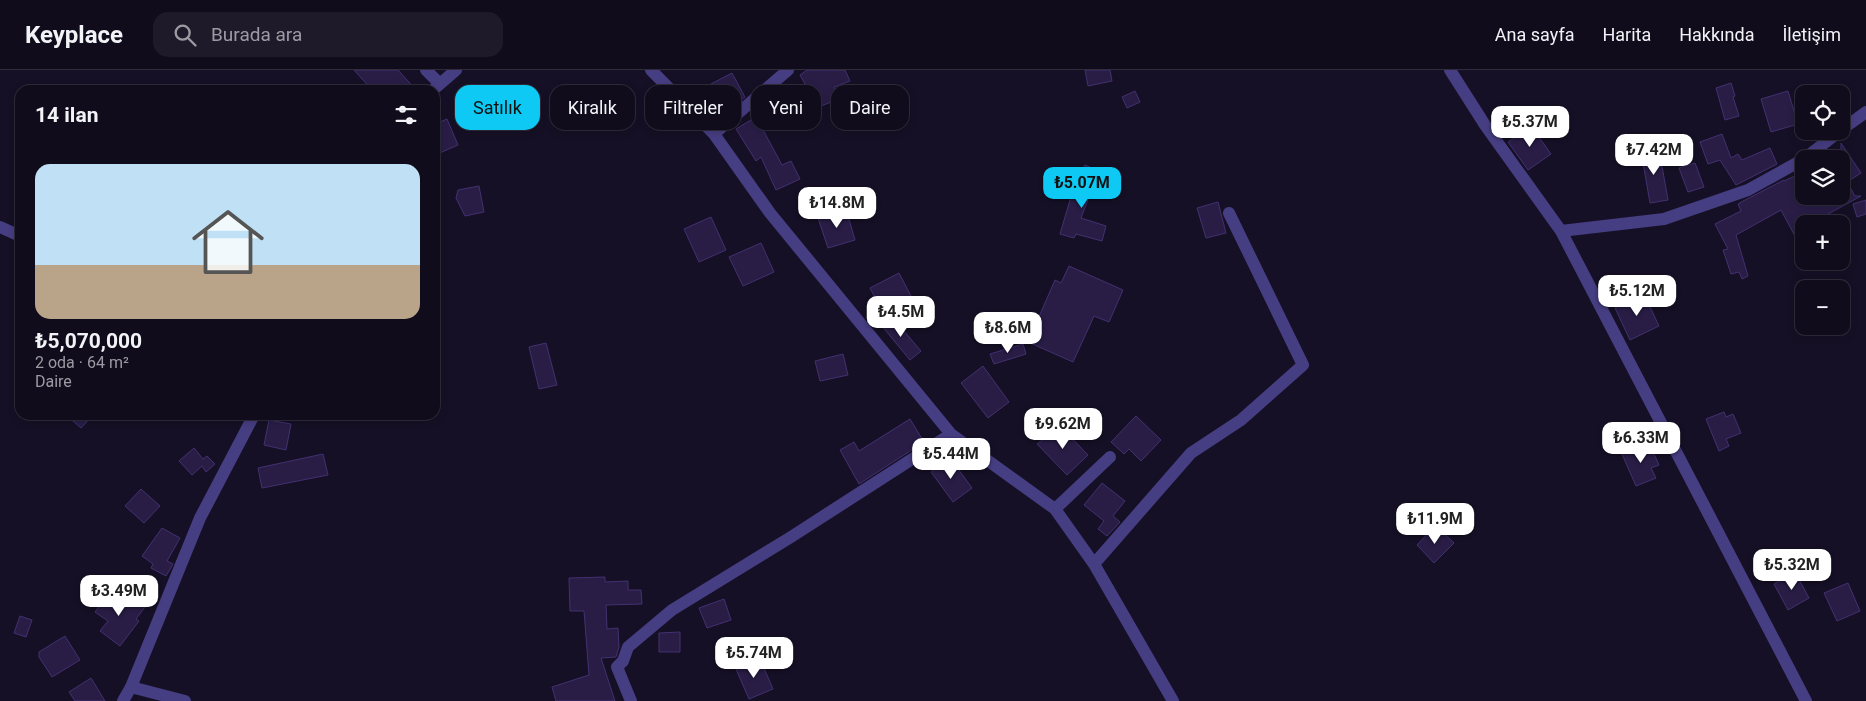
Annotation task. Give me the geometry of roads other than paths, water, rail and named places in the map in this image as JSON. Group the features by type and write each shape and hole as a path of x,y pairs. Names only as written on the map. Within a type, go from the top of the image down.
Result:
{"street":[{"path":"426,70 435,85"},
{"path":"438,85 456,70"},
{"path":"651,70 714,134 770,213 951,434 1055,509 1094,564 1173,701"},
{"path":"714,134 788,70"},
{"path":"1450,70 1485,126 1561,232 1806,701"},
{"path":"1850,124 1866,112"},
{"path":"1561,232 1664,219 1748,190 1804,159 1829,140"},
{"path":"1094,564 1191,453 1241,420 1303,365 1228,213"},
{"path":"0,227 15,234"},
{"path":"123,701 131,687 200,518 251,420"},
{"path":"631,701 617,667 623,661 628,647 672,610 791,537 951,434"},
{"path":"1055,509 1110,457"},
{"path":"131,687 185,701"}]}
